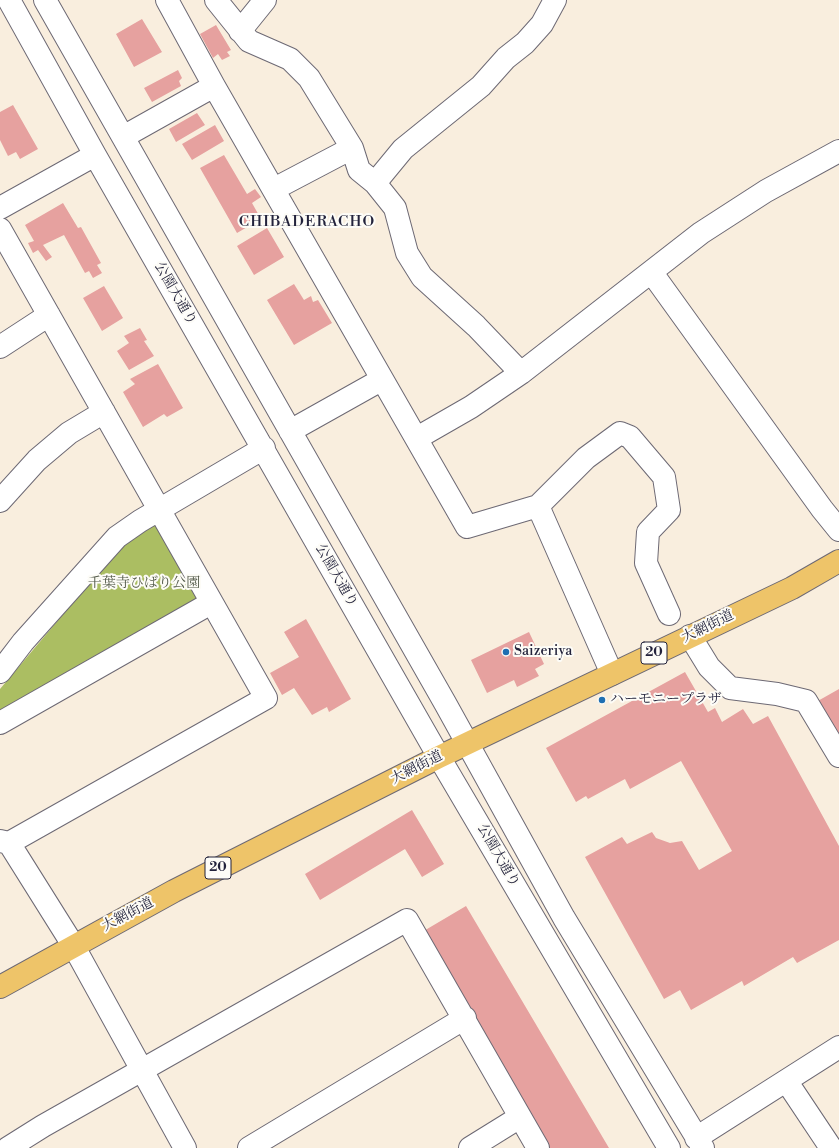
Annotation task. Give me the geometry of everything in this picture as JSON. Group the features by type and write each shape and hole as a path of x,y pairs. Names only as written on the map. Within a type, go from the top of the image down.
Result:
{"main road":[{"name":"大網街道","path":"0,987 72,945 174,891 438,757 792,588 839,561"}],"street":[{"name":"公園大通り","path":"9,0 95,155 264,448 438,757 669,1148"},
{"name":"公園大通り","path":"45,0 468,744 564,918 700,1143"},
{"path":"167,0 214,86 274,189 381,380 417,438 467,527 538,506 586,458 620,433 630,437 664,477 669,510 648,532 646,563 669,614"},
{"path":"216,0 249,41 290,59 309,78 352,148 359,170 375,183 395,208 407,253 422,277 476,326 521,373"},
{"path":"240,31 266,0"},
{"path":"375,183 403,149 481,86 506,58 525,43 542,24 555,0"},
{"path":"123,137 214,86"},
{"path":"274,189 352,148"},
{"path":"417,438 471,407 521,373 652,273 701,233 759,195 814,163 839,151"},
{"path":"0,208 95,155"},
{"path":"0,229 266,698 4,842 72,945 185,1148"},
{"path":"652,273 822,509 839,530"},
{"path":"0,347 49,315"},
{"path":"290,431 381,380"},
{"path":"0,501 37,460 69,433 104,412"},
{"path":"0,672 23,642 112,543 140,521 264,448"},
{"path":"538,506 612,674"},
{"path":"0,722 212,603"},
{"path":"690,636 709,667 730,688 777,694 806,701 839,756"},
{"path":"8,1148 43,1126 407,920 465,1018 538,1148"},
{"path":"249,1148 465,1018"},
{"path":"700,1143 839,1047"},
{"path":"787,1082 831,1148"},
{"path":"470,1148 520,1117"}],"green space":[{"name":"千葉寺ひばり公園","path":"150,524 158,526 198,595 193,604 0,715 0,689 120,547"}],"building":[{"path":"142,19 162,52 134,67 116,34"},
{"path":"216,25 231,50 227,52 230,56 222,60 218,54 213,58 200,34"},
{"path":"178,70 182,78 179,81 181,86 152,102 144,88"},
{"path":"13,105 38,149 20,159 16,152 8,156 0,140 0,112"},
{"path":"197,113 205,125 176,142 169,129"},
{"path":"215,125 224,141 192,160 182,144"},
{"path":"224,155 247,194 255,189 261,197 252,203 261,219 237,233 200,168"},
{"path":"63,203 78,228 81,227 101,263 97,265 102,273 93,278 89,271 85,273 64,235 43,245 52,257 46,261 38,250 33,253 28,243 34,241 25,225"},
{"path":"267,228 284,257 254,275 237,246"},
{"path":"294,284 304,300 311,296 313,302 318,300 332,323 294,345 267,300"},
{"path":"104,286 123,318 102,331 83,298"},
{"path":"140,328 147,340 144,341 154,356 129,370 117,351 129,343 124,336"},
{"path":"158,364 183,408 167,417 164,414 143,427 123,392 135,384 130,379"},
{"path":"306,619 351,699 329,712 327,707 312,715 294,688 282,695 270,673 299,657 284,632"},
{"path":"529,632 544,664 535,669 539,676 517,687 514,680 487,693 471,660"},
{"path":"685,672 708,712 715,708 722,722 743,709 753,724 768,716 839,846 839,940 797,963 793,957 744,986 742,981 691,1010 680,990 664,999 585,857 622,837 627,844 652,832 656,838 670,843 682,841 699,870 732,851 681,761 630,789 625,779 588,799 586,796 576,802 546,748"},
{"path":"839,689 839,741 816,702"},
{"path":"412,810 444,864 422,877 405,849 320,900 305,874"},
{"path":"466,906 609,1148 549,1148 422,932"}],"place":[{"name":"Saizeriya","path":"506,652"},
{"name":"ハーモニープラザ","path":"602,700"}],"district":[{"name":"CHIBADERACHO","path":"307,222"}]}
